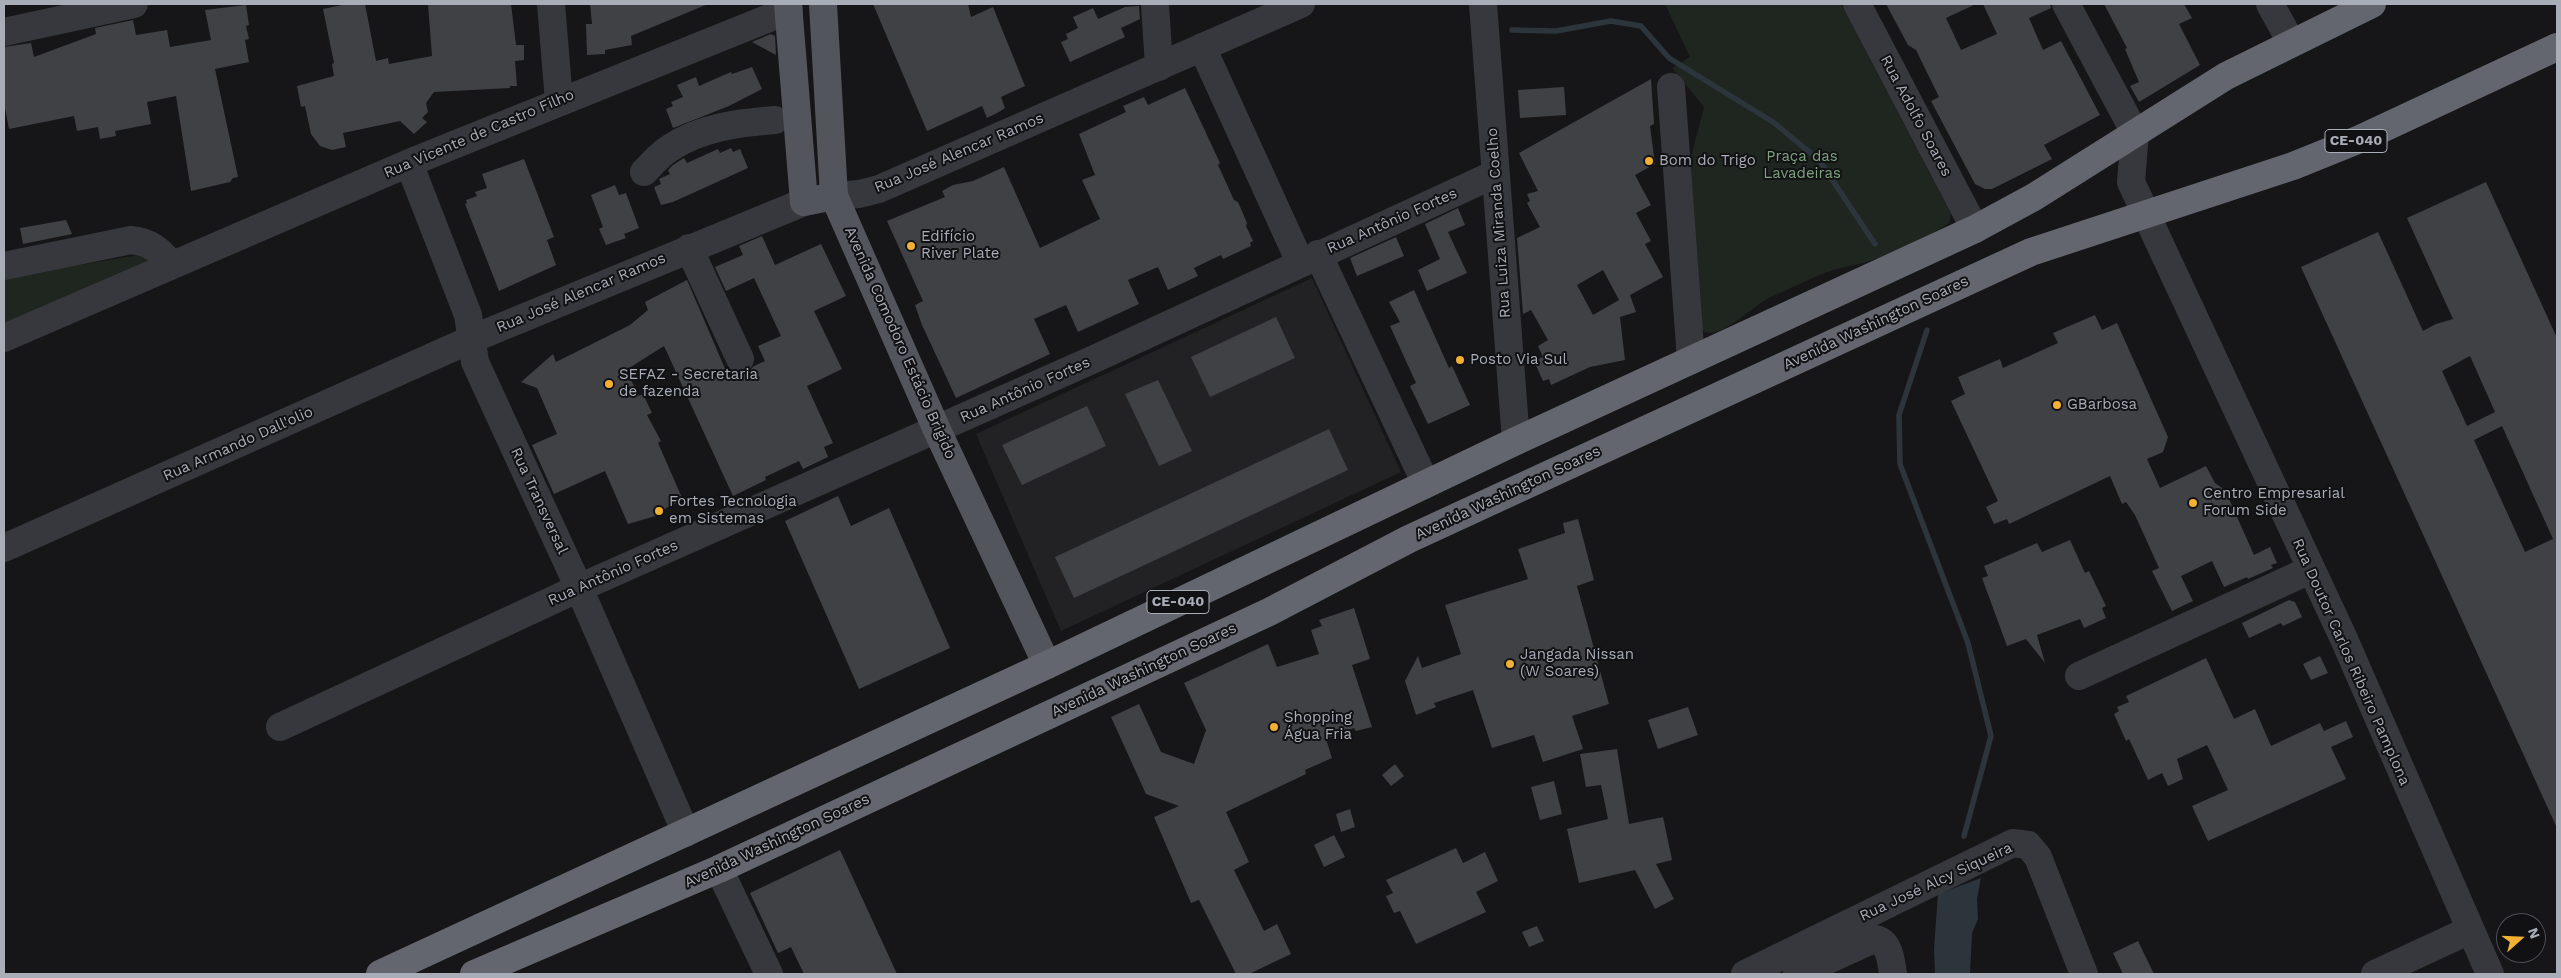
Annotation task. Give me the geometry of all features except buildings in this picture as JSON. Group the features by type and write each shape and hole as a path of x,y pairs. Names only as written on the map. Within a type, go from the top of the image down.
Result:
{"highway":[{"name":"CE-040","path":"380,974 1047,665 1516,441 1974,229 2034,198 2226,76 2291,42 2372,4"},
{"name":"Avenida Washington Soares","path":"474,974 719,869 1269,612 1409,538 1934,295 2031,252 2293,166 2360,139 2557,47"}],"main road":[{"name":"Avenida Comodoro Estácio Brigido","path":"823,4 834,196 937,430 1047,665"},
{"path":"789,7 785,120 804,202"},
{"name":"Rua José Alencar Ramos","path":"804,202 834,196"}],"street":[{"path":"4,32 134,4"},
{"path":"551,4 559,101"},
{"path":"1155,4 1159,67"},
{"name":"Rua José Alencar Ramos","path":"834,196 860,194 879,189 1301,4"},
{"name":"Rua Luiza Miranda Coelho","path":"1483,4 1516,441"},
{"name":"Rua Adolfo Soares","path":"1857,4 1974,229"},
{"path":"2066,4 2135,133"},
{"path":"2270,4 2291,42"},
{"name":"Rua Vicente de Castro Filho","path":"4,338 409,163 789,7"},
{"path":"1202,47 1426,484"},
{"path":"2525,62 2557,64"},
{"path":"1671,87 1690,360"},
{"path":"644,172 669,148 691,136 735,124 785,120"},
{"name":"Rua Doutor Carlos Ribeiro Pamplona","path":"2135,133 2131,182 2310,570 2344,639 2490,974"},
{"name":"Rua Transversal","path":"409,163 468,315 475,362 579,588 686,833"},
{"name":"Rua Antônio Fortes","path":"280,727 579,588 1092,360 1309,258 1495,174"},
{"name":"Rua José Alencar Ramos","path":"472,339 804,202"},
{"path":"4,266 131,240 145,241 156,247 172,266"},
{"path":"689,248 740,359"},
{"name":"Rua Armando Dall'olio","path":"4,548 472,339"},
{"path":"2079,676 2310,570"},
{"name":"Rua José Alcy Siqueira","path":"1745,974 2013,843 2028,845 2038,857 2084,974"},
{"path":"719,869 769,974"},
{"path":"2375,974 2470,930"},
{"path":"1797,974 1874,939 1884,943 1889,952 1893,974"}],"shaded area":[{"path":"1312,278 1401,472 1061,631 976,434"},
{"path":"1981,878 1977,899 1978,919 1972,933 1970,974 1935,974 1934,949 1938,894"}],"green space":[{"name":"Praça das Lavadeiras","path":"1665,4 1841,4 1951,214 1949,223 1921,240 1901,249 1870,261 1830,271 1771,297 1735,322 1716,332 1707,333 1700,329 1690,161 1704,107 1672,68 1690,57"},
{"path":"144,254 149,261 4,329 4,278"}],"waterway":[{"path":"1512,30 1556,31 1611,21 1641,26 1669,58 1773,122 1819,160 1875,244"},
{"path":"1927,330 1899,415 1900,464 1968,643 1991,736 1964,836"}],"place":[{"name":"Bom do Trigo","path":"1649,161"},
{"name":"Edifício River Plate","path":"911,246"},
{"name":"Posto Via Sul","path":"1460,360"},
{"name":"SEFAZ - Secretaria de fazenda","path":"609,384"},
{"name":"GBarbosa","path":"2057,405"},
{"name":"Centro Empresarial Forum Side","path":"2193,503"},
{"name":"Fortes Tecnologia em Sistemas","path":"659,511"},
{"name":"Jangada Nissan (W Soares)","path":"1510,664"},
{"name":"Shopping Água Fria","path":"1274,727"}]}
